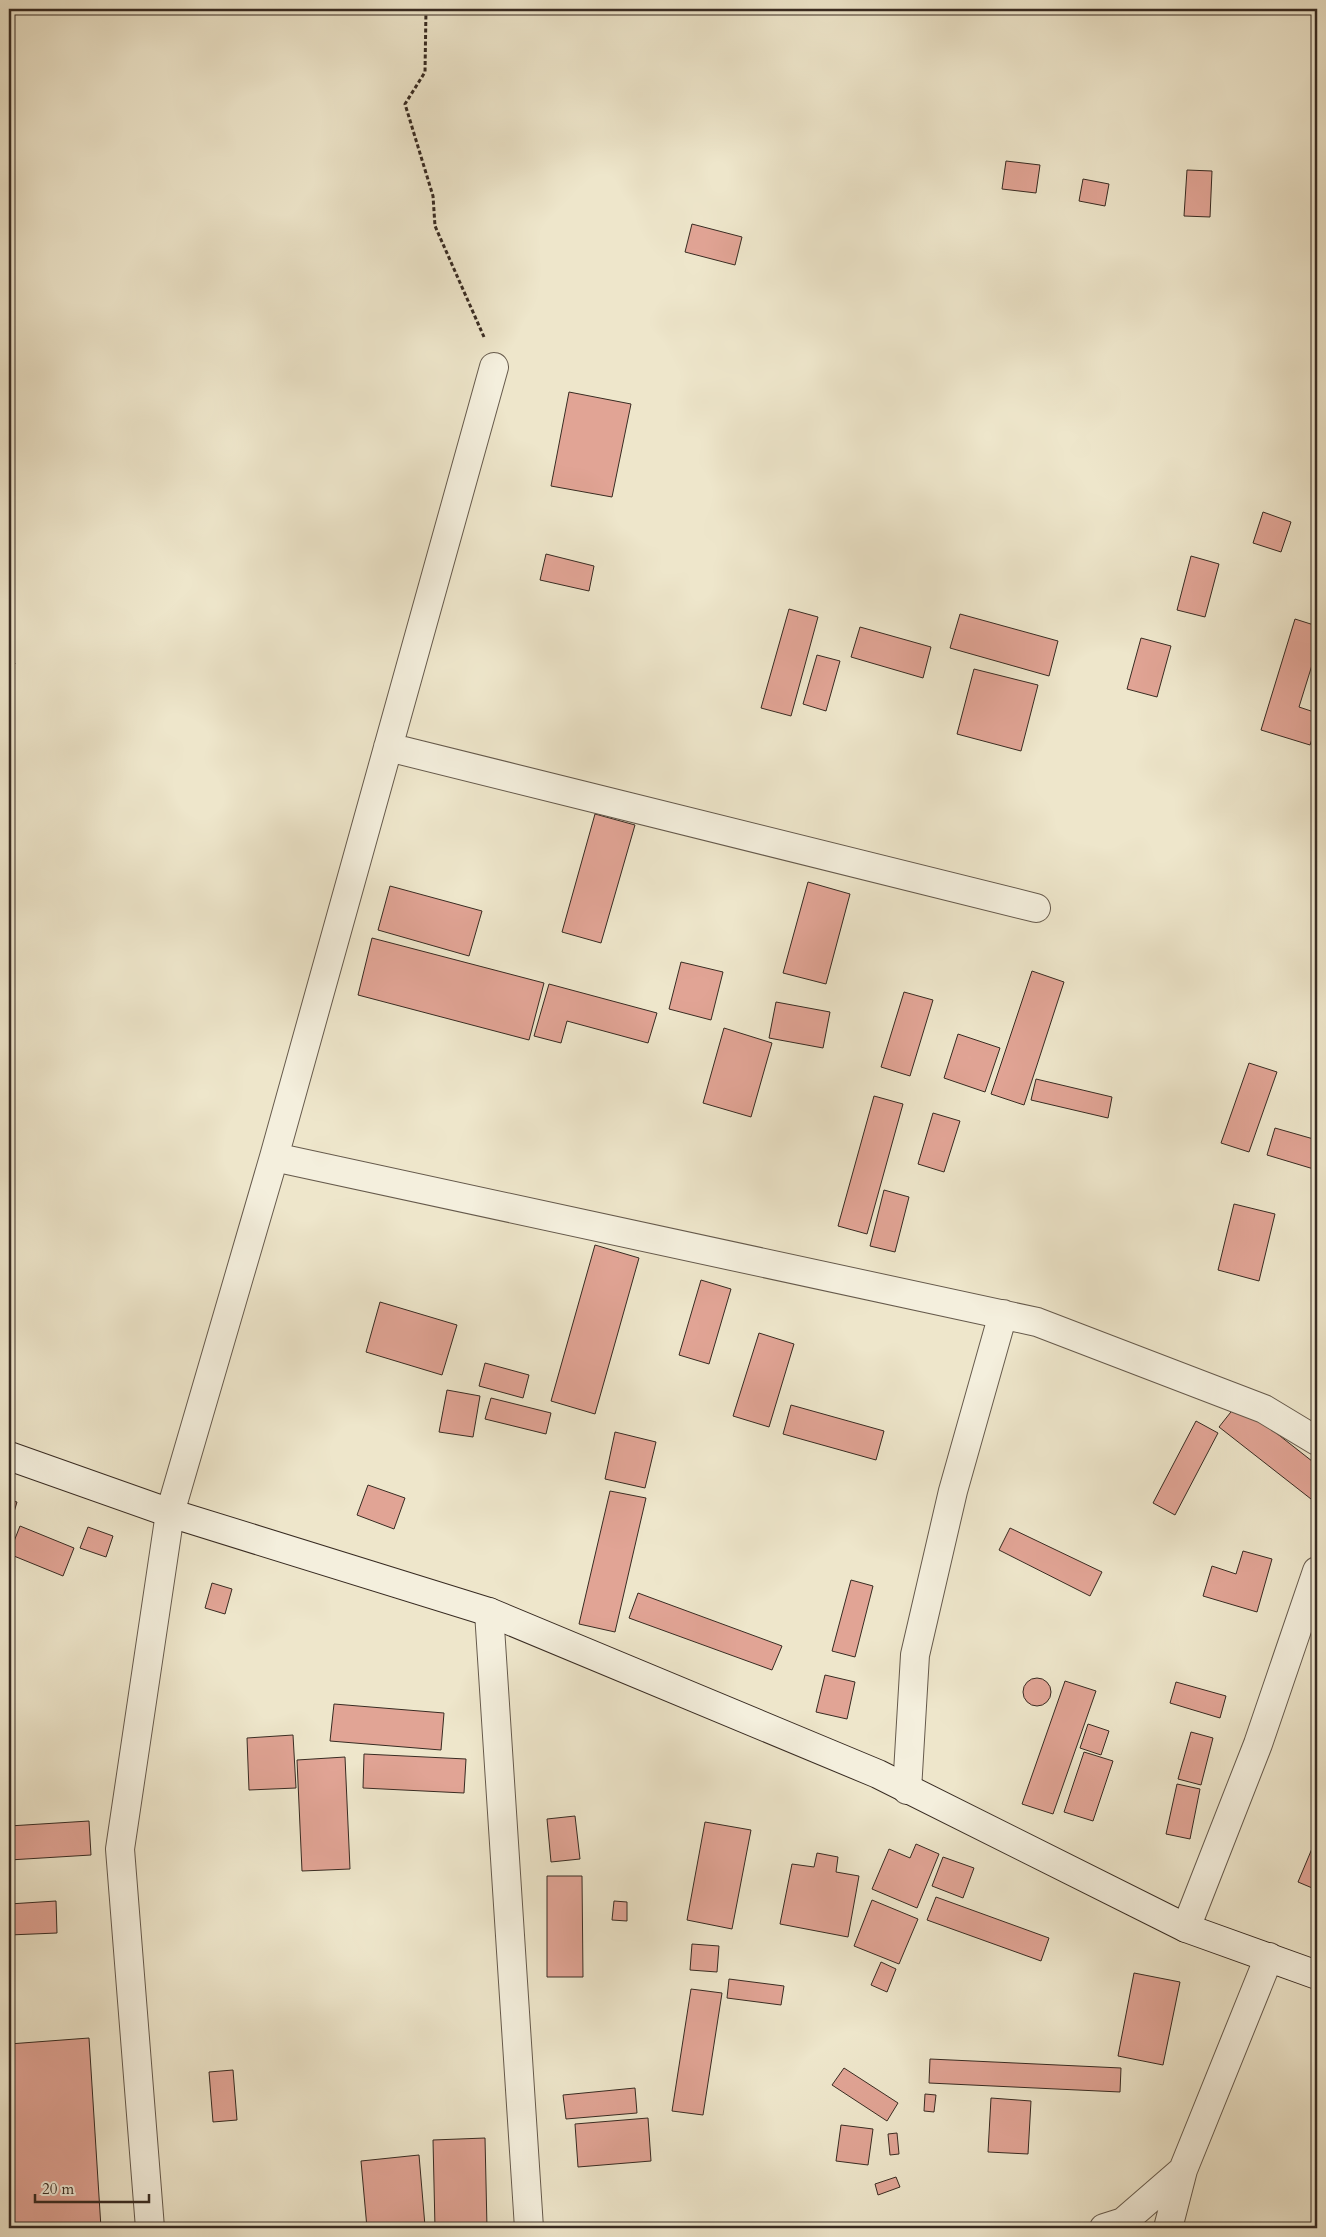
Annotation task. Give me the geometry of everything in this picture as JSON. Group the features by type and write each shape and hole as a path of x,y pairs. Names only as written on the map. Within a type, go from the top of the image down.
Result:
{"street":[{"path":"150,2228 120,1849 170,1513 274,1157 494,367"},
{"path":"388,747 1036,908"},
{"path":"274,1157 1037,1322 1264,1409 1317,1441"},
{"path":"907,1790 915,1656 953,1491 1003,1314"},
{"path":"9,1456 170,1513 489,1612 878,1774 1186,1928 1317,1975"},
{"path":"1186,1928 1258,1744 1317,1571"},
{"path":"489,1612 529,2228"},
{"path":"1168,2228 1183,2170 1269,1957"},
{"path":"1104,2228 1123,2222 1183,2170"}],"path":[{"path":"426,9 425,72 405,104 433,196 435,226 480,326 494,367"}],"building":[{"path":"1006,161 1040,165 1036,193 1002,189"},
{"path":"1187,170 1212,171 1210,217 1184,216"},
{"path":"1083,179 1109,184 1105,206 1079,201"},
{"path":"692,224 742,237 735,265 685,252"},
{"path":"569,392 631,404 612,497 551,486"},
{"path":"1263,512 1291,522 1281,552 1253,543"},
{"path":"546,554 594,566 589,591 540,580"},
{"path":"1191,556 1219,564 1205,617 1177,610"},
{"path":"789,609 818,617 791,716 761,708"},
{"path":"960,614 1058,641 1049,676 950,648"},
{"path":"1295,619 1317,626 1317,649 1299,707 1317,713 1317,724 1310,745 1261,730"},
{"path":"860,627 931,647 923,678 851,657"},
{"path":"1141,638 1171,646 1157,697 1127,689"},
{"path":"817,655 840,661 826,711 803,704"},
{"path":"9,661 15,663 9,677"},
{"path":"974,669 1038,685 1021,751 957,734"},
{"path":"595,814 635,825 601,943 562,932"},
{"path":"808,882 850,894 826,984 783,973"},
{"path":"390,886 482,911 469,956 378,930"},
{"path":"372,938 544,983 529,1040 358,995"},
{"path":"681,962 723,972 711,1020 669,1009"},
{"path":"1032,971 1064,982 1024,1105 991,1094"},
{"path":"549,984 657,1013 648,1043 567,1021 561,1043 534,1036"},
{"path":"904,992 933,1000 910,1076 881,1067"},
{"path":"776,1002 830,1012 823,1048 769,1038"},
{"path":"724,1028 772,1043 751,1117 703,1103"},
{"path":"958,1034 1000,1048 985,1092 944,1078"},
{"path":"1249,1063 1277,1072 1249,1152 1221,1143"},
{"path":"1036,1079 1112,1097 1108,1118 1031,1100"},
{"path":"874,1096 903,1104 867,1234 838,1226"},
{"path":"933,1113 960,1121 944,1172 918,1164"},
{"path":"1275,1128 1317,1140 1317,1170 1267,1155"},
{"path":"884,1190 909,1197 895,1252 870,1246"},
{"path":"1234,1204 1275,1214 1259,1281 1218,1270"},
{"path":"595,1245 639,1258 595,1414 551,1401"},
{"path":"701,1280 731,1289 709,1364 679,1355"},
{"path":"380,1302 457,1325 442,1375 366,1352"},
{"path":"759,1333 794,1344 769,1427 733,1416"},
{"path":"485,1363 529,1375 523,1398 479,1386"},
{"path":"447,1390 480,1396 473,1437 439,1432"},
{"path":"491,1398 551,1413 546,1434 485,1419"},
{"path":"1238,1403 1317,1465 1317,1491 1311,1499 1219,1427"},
{"path":"791,1405 884,1431 876,1460 783,1434"},
{"path":"1196,1421 1218,1433 1175,1515 1153,1503"},
{"path":"615,1432 656,1442 645,1488 605,1479"},
{"path":"368,1485 405,1498 394,1529 357,1515"},
{"path":"610,1491 646,1498 615,1632 579,1624"},
{"path":"9,1500 17,1502 11,1522 9,1521"},
{"path":"20,1526 74,1548 63,1576 9,1554"},
{"path":"88,1527 113,1536 106,1557 80,1548"},
{"path":"1010,1528 1102,1572 1090,1596 999,1550"},
{"path":"1243,1551 1272,1559 1257,1612 1203,1596 1212,1566 1236,1574"},
{"path":"851,1580 873,1586 855,1657 832,1651"},
{"path":"212,1583 232,1589 225,1614 205,1608"},
{"path":"638,1593 782,1646 772,1670 629,1618"},
{"path":"825,1675 855,1682 847,1719 816,1712"},
{"path":"1037,1678 1047,1682 1051,1692 1047,1702 1037,1706 1027,1702 1023,1692 1027,1682"},
{"path":"1065,1681 1096,1691 1053,1814 1022,1804"},
{"path":"1176,1682 1226,1696 1220,1718 1170,1703"},
{"path":"334,1704 444,1713 441,1750 330,1741"},
{"path":"1088,1724 1109,1731 1101,1755 1080,1748"},
{"path":"1191,1732 1213,1738 1201,1785 1178,1779"},
{"path":"293,1735 296,1788 249,1790 247,1738"},
{"path":"1084,1752 1113,1761 1093,1821 1064,1812"},
{"path":"364,1754 466,1759 464,1793 363,1788"},
{"path":"345,1757 350,1869 302,1871 297,1760"},
{"path":"1177,1784 1200,1789 1190,1839 1166,1834"},
{"path":"575,1816 580,1859 551,1862 547,1819"},
{"path":"89,1821 91,1855 9,1860 9,1826"},
{"path":"705,1822 751,1830 732,1929 687,1920"},
{"path":"1317,1839 1317,1890 1298,1882"},
{"path":"916,1844 939,1854 917,1908 872,1889 889,1849 910,1858"},
{"path":"817,1853 838,1857 836,1872 859,1876 848,1937 780,1924 792,1864 814,1867"},
{"path":"943,1857 974,1868 963,1898 932,1886"},
{"path":"547,1876 582,1876 583,1977 547,1977"},
{"path":"936,1897 1049,1938 1041,1961 927,1920"},
{"path":"872,1900 918,1919 899,1964 854,1946"},
{"path":"56,1901 57,1933 9,1935 9,1904"},
{"path":"614,1901 627,1902 627,1921 612,1920"},
{"path":"692,1944 719,1946 717,1972 690,1970"},
{"path":"881,1962 896,1969 887,1992 871,1985"},
{"path":"1134,1973 1180,1982 1163,2065 1118,2056"},
{"path":"729,1979 784,1986 781,2005 727,1998"},
{"path":"691,1989 722,1993 703,2115 672,2111"},
{"path":"89,2038 101,2228 9,2228 9,2044"},
{"path":"930,2059 1121,2068 1120,2092 929,2083"},
{"path":"844,2068 898,2103 887,2121 832,2085"},
{"path":"233,2070 237,2120 213,2122 209,2072"},
{"path":"635,2088 637,2113 566,2119 563,2095"},
{"path":"925,2094 936,2095 934,2112 924,2111"},
{"path":"991,2098 1031,2101 1028,2154 988,2152"},
{"path":"648,2118 651,2161 578,2167 575,2124"},
{"path":"841,2125 873,2129 868,2165 836,2161"},
{"path":"897,2133 899,2154 890,2155 888,2134"},
{"path":"485,2138 487,2228 435,2228 433,2140"},
{"path":"419,2155 425,2226 367,2228 361,2161"},
{"path":"896,2177 900,2187 878,2195 875,2184"}]}
